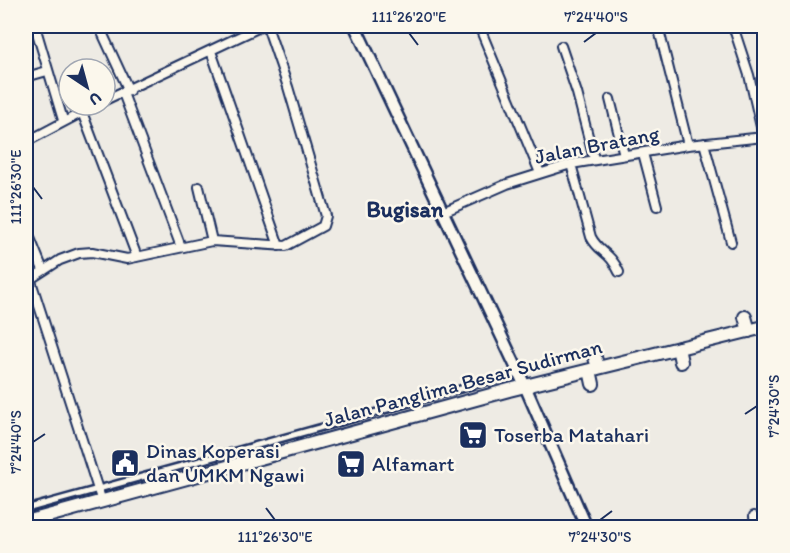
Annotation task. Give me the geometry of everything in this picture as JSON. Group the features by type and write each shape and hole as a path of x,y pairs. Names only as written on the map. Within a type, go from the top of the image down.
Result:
{"main road":[{"path":"355,26 519,373 587,528"},
{"path":"745,317 749,331"},
{"name":"Jalan Panglima Besar Sudirman","path":"29,524 525,386 765,327"},
{"path":"678,348 681,362"},
{"path":"593,384 594,354"}],"street":[{"path":"35,26 63,120"},
{"path":"99,26 126,92 181,247"},
{"path":"117,95 262,26"},
{"path":"102,502 28,280 43,270 79,253 92,252 127,259 212,241 279,246 295,243 323,226 326,216 288,87 267,26"},
{"path":"479,26 540,173"},
{"path":"658,26 688,145"},
{"path":"734,26 749,75 764,138"},
{"path":"561,46 577,93 594,159"},
{"path":"211,51 279,246"},
{"path":"26,77 47,71"},
{"path":"610,99 624,155"},
{"path":"26,142 70,117"},
{"path":"84,117 137,257"},
{"name":"Jalan Bratang","path":"443,212 507,184 571,164 688,145 764,138"},
{"path":"704,143 731,242"},
{"path":"644,153 657,206"},
{"path":"571,164 591,237 596,246 611,256 619,272"},
{"path":"199,187 212,241"},
{"path":"26,228 43,270"},
{"path":"26,509 519,373"},
{"path":"754,516 755,528"}],"place":[{"name":"Toserba Matahari","path":"473,435"},
{"name":"Dinas Koperasi dan UMKM Ngawi","path":"125,463"},
{"name":"Alfamart","path":"351,464"}],"district":[{"name":"Bugisan","path":"405,209"}]}
